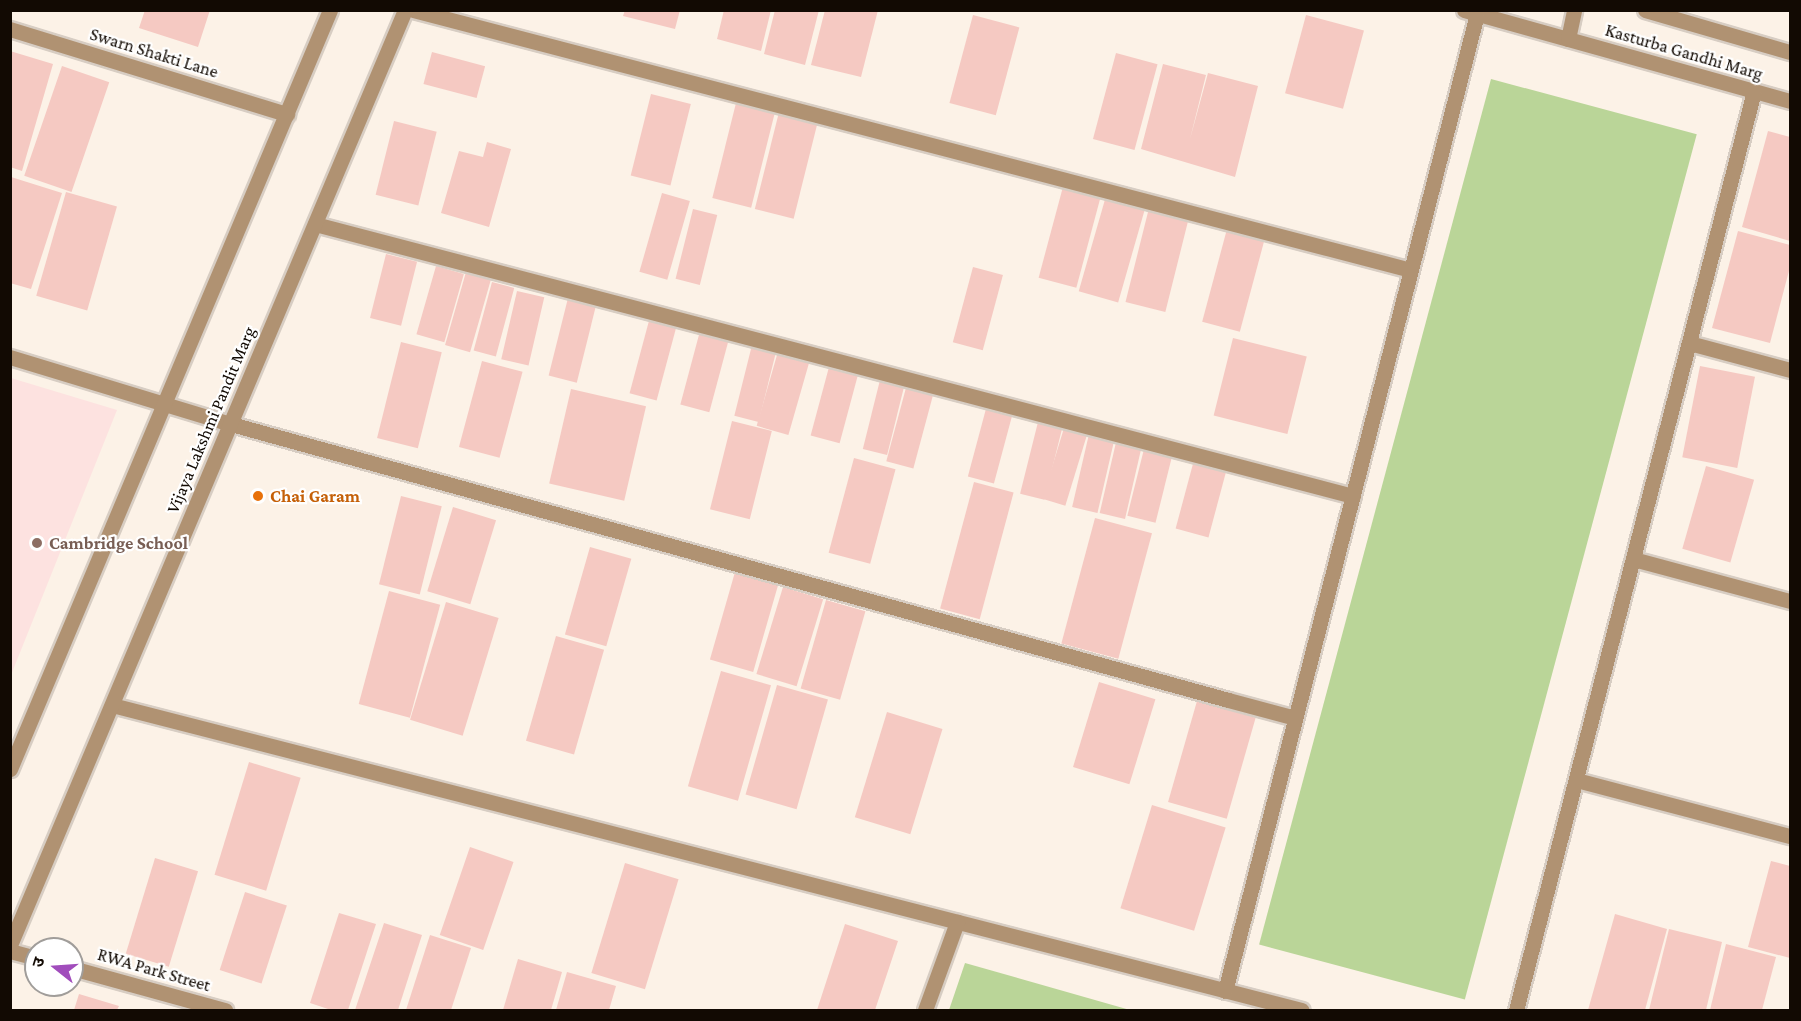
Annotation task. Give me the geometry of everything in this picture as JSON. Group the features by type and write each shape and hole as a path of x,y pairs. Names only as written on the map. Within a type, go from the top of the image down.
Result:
{"street":[{"path":"10,769 330,10"},
{"name":"Vijaya Lakshmi Pandit Marg","path":"10,945 405,10"},
{"path":"413,10 1411,270"},
{"path":"1568,39 1574,10"},
{"name":"Kasturba Gandhi Marg","path":"1645,10 1791,51"},
{"path":"1225,991 1411,270 1470,12"},
{"name":"Kasturba Gandhi Marg","path":"1470,12 1791,102"},
{"name":"Swarn Shakti Lane","path":"10,29 287,114"},
{"path":"1516,1011 1754,91"},
{"path":"315,224 1353,496"},
{"path":"1689,343 1791,370"},
{"path":"10,357 231,424 1295,718"},
{"path":"1633,559 1791,601"},
{"path":"112,705 1302,1011"},
{"path":"1576,780 1791,836"},
{"path":"925,1011 957,922"},
{"name":"RWA Park Street","path":"84,971 225,1011"}],"shaded area":[{"name":"Cambridge School","path":"10,378 117,410 11,675"}],"green space":[{"path":"1491,79 1697,134 1465,1000 1259,944"},
{"path":"965,963 1130,1010 949,1010"}],"building":[{"path":"145,10 210,10 198,47 139,28"},
{"path":"625,10 680,10 675,29 623,16"},
{"path":"724,10 771,10 761,51 717,39"},
{"path":"775,10 819,10 805,65 764,54"},
{"path":"825,10 878,10 861,77 811,65"},
{"path":"973,15 1019,27 996,115 949,103"},
{"path":"1306,15 1364,31 1343,109 1285,93"},
{"path":"10,51 53,64 22,171 10,167"},
{"path":"432,52 485,66 477,98 423,84"},
{"path":"1116,53 1158,64 1134,150 1093,139"},
{"path":"1163,64 1206,75 1190,139 1208,73 1258,86 1235,177 1141,149"},
{"path":"62,66 109,82 72,192 24,176"},
{"path":"651,94 691,104 670,185 631,176"},
{"path":"737,99 776,109 751,208 712,198"},
{"path":"779,112 818,122 794,219 755,209"},
{"path":"394,121 437,132 418,205 376,195"},
{"path":"1768,131 1790,137 1790,241 1742,227"},
{"path":"487,142 511,149 489,227 441,213 459,151 483,157"},
{"path":"11,177 62,193 31,289 10,283"},
{"path":"1064,183 1102,193 1076,288 1039,278"},
{"path":"66,192 117,207 87,310 36,296"},
{"path":"662,193 690,201 667,280 639,272"},
{"path":"1106,196 1145,207 1118,302 1079,291"},
{"path":"1149,208 1189,218 1165,312 1126,302"},
{"path":"693,209 717,215 700,285 676,279"},
{"path":"1227,229 1265,239 1240,332 1202,322"},
{"path":"1738,231 1790,245 1790,267 1770,343 1712,328"},
{"path":"386,254 417,262 401,326 370,318"},
{"path":"436,266 464,274 444,342 416,334"},
{"path":"973,267 1003,275 983,350 953,342"},
{"path":"466,272 491,279 470,352 445,345"},
{"path":"492,282 514,288 496,357 474,351"},
{"path":"517,291 544,297 529,366 501,359"},
{"path":"568,298 596,305 577,383 549,376"},
{"path":"650,317 677,324 657,401 630,393"},
{"path":"700,331 729,339 709,412 680,404"},
{"path":"1233,338 1307,356 1287,434 1214,416"},
{"path":"401,342 442,352 418,448 377,438"},
{"path":"752,345 776,351 759,422 734,416"},
{"path":"779,348 811,357 788,435 757,426"},
{"path":"482,361 523,372 500,458 459,447"},
{"path":"1700,366 1755,377 1737,468 1682,457"},
{"path":"829,367 858,375 840,443 811,436"},
{"path":"880,380 904,386 887,455 863,449"},
{"path":"907,384 934,391 913,469 886,461"},
{"path":"571,389 646,406 624,501 549,484"},
{"path":"987,405 1013,412 994,483 968,476"},
{"path":"732,421 772,431 750,519 710,509"},
{"path":"1038,422 1062,428 1044,500 1020,494"},
{"path":"1064,428 1087,435 1065,506 1042,499"},
{"path":"1089,434 1114,440 1097,513 1072,507"},
{"path":"1117,438 1142,444 1125,519 1100,513"},
{"path":"1145,445 1173,452 1155,523 1127,516"},
{"path":"854,458 896,469 870,564 829,553"},
{"path":"1194,460 1227,469 1208,537 1176,529"},
{"path":"1706,466 1754,480 1730,562 1682,549"},
{"path":"974,482 1014,493 980,619 940,609"},
{"path":"401,496 442,506 420,594 379,584"},
{"path":"453,507 496,520 470,604 427,591"},
{"path":"1095,518 1152,533 1118,659 1061,644"},
{"path":"590,547 631,559 606,646 565,634"},
{"path":"735,572 778,584 753,672 710,659"},
{"path":"783,587 823,599 797,686 756,674"},
{"path":"389,591 440,605 410,718 359,704"},
{"path":"826,600 865,611 840,700 801,688"},
{"path":"446,602 499,618 463,736 410,720"},
{"path":"556,636 604,650 574,755 526,741"},
{"path":"721,671 771,685 738,801 688,786"},
{"path":"1099,682 1155,699 1129,784 1073,767"},
{"path":"777,685 828,700 797,809 746,795"},
{"path":"1197,701 1256,718 1227,819 1168,802"},
{"path":"887,712 942,729 910,834 855,817"},
{"path":"249,762 301,778 266,891 215,875"},
{"path":"1152,805 1226,828 1194,931 1120,908"},
{"path":"470,847 513,862 483,950 440,935"},
{"path":"155,858 198,871 169,967 126,954"},
{"path":"1771,861 1790,866 1790,958 1748,947"},
{"path":"625,863 679,879 645,989 591,973"},
{"path":"245,892 287,906 262,984 220,970"},
{"path":"339,913 376,924 348,1010 331,1010 310,1003"},
{"path":"1615,914 1667,929 1645,1010 1588,1010"},
{"path":"384,923 422,935 398,1010 355,1010"},
{"path":"845,924 898,941 875,1010 817,1010"},
{"path":"1669,929 1722,942 1706,1010 1649,1010"},
{"path":"430,935 471,948 451,1010 406,1010"},
{"path":"1726,944 1776,957 1762,1010 1710,1010"},
{"path":"518,959 562,972 551,1010 503,1010"},
{"path":"567,972 616,986 609,1010 556,1010"},
{"path":"84,996 119,1006 117,1010 74,1010 78,997"}],"place":[{"name":"Chai Garam","path":"258,496"},
{"name":"Cambridge School","path":"37,543"}]}
